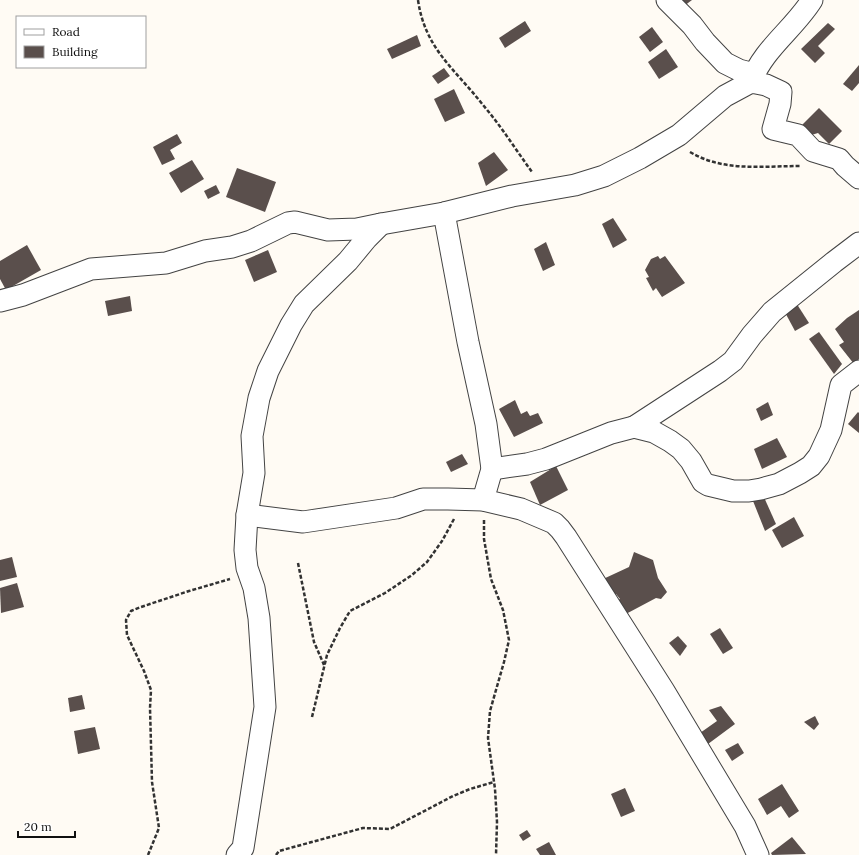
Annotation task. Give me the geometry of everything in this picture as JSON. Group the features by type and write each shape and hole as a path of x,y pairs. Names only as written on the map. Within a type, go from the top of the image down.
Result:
{"street":[{"path":"667,0 692,25 705,42 725,63 766,86 781,92 780,104 773,129 798,135 813,151 839,159 859,178"},
{"path":"0,302 91,269 166,263 205,252 232,247 251,241 288,222 295,222 328,230 357,229 444,214 512,196 575,185 604,176 640,158 679,135 725,96 752,78 762,60 806,10 812,0"},
{"path":"444,214 468,342 486,424 492,469 474,500"},
{"path":"237,855 243,848 265,707 259,618 254,588 247,568 245,550 247,515 254,473 252,436 259,398 268,371 291,325 304,304 348,261 366,238 381,224"},
{"path":"492,469 527,464 546,459 611,433 634,427 720,372 733,361 752,335 772,312 834,262 859,244"},
{"path":"634,427 654,432 681,449 691,461 703,482 708,485 733,491 761,489 779,484 800,474 811,466 819,456 831,430 841,385 859,371"},
{"path":"247,515 303,522 396,508 423,500 474,500 521,509 554,523 560,529 664,691 745,826 758,855"}],"path":[{"path":"418,0 424,27 433,45 444,61 463,80 485,107 546,190"},
{"path":"670,140 710,162 730,166 807,165"},
{"path":"312,717 327,655 350,611 412,575 427,562 474,500"},
{"path":"474,500 484,539 491,579 503,610 509,640 490,711 488,738 494,782 497,822 496,855"},
{"path":"298,563 314,642 324,666"},
{"path":"148,855 159,828 152,782 151,690 127,635 126,620 131,612 140,607 245,574 247,568"},
{"path":"276,855 279,851 363,828 390,829 453,796 494,782"}],"building":[{"path":"679,0 692,0 684,6"},
{"path":"525,21 531,31 505,48 499,38"},
{"path":"828,23 835,29 818,46 825,53 815,63 801,49"},
{"path":"652,27 663,42 650,52 639,37"},
{"path":"417,35 421,46 392,59 387,49"},
{"path":"666,49 678,67 659,79 648,62"},
{"path":"859,65 859,83 852,91 843,84"},
{"path":"444,68 450,76 438,84 432,76"},
{"path":"454,89 465,113 445,122 434,99"},
{"path":"819,108 842,131 829,144 818,133 805,137 802,125"},
{"path":"177,134 182,143 170,150 175,159 162,165 153,147"},
{"path":"494,152 508,170 486,186 478,163"},
{"path":"192,160 204,179 181,193 169,173"},
{"path":"237,168 276,182 265,212 226,197"},
{"path":"216,185 220,193 208,199 204,191"},
{"path":"613,218 627,240 613,248 602,224"},
{"path":"546,242 555,265 543,271 534,249"},
{"path":"27,245 41,270 6,290 0,279 0,261"},
{"path":"268,250 277,272 254,282 245,260"},
{"path":"658,256 660,259 665,256 685,283 662,297 656,288 653,291 646,278 649,277 645,270 651,259"},
{"path":"130,296 132,311 108,316 105,301"},
{"path":"793,298 809,323 795,331 781,305"},
{"path":"859,310 859,359 854,364 839,345 844,342 835,329"},
{"path":"819,332 842,364 834,374 809,339"},
{"path":"515,400 521,414 527,411 530,416 538,413 543,423 514,437 499,409"},
{"path":"768,402 773,415 761,421 756,409"},
{"path":"858,412 859,413 859,433 848,424"},
{"path":"777,438 787,457 762,469 754,449"},
{"path":"462,454 468,464 451,472 446,462"},
{"path":"556,466 568,490 540,505 530,482"},
{"path":"763,495 776,524 765,531 753,501"},
{"path":"794,517 804,536 782,548 772,530"},
{"path":"634,552 653,560 658,578 667,592 661,599 656,598 624,615 614,601 620,599 616,594 609,596 601,580 629,567"},
{"path":"12,557 17,577 0,581 0,560"},
{"path":"17,583 24,607 1,613 0,588"},
{"path":"720,628 733,648 723,654 710,634"},
{"path":"678,636 687,646 680,656 669,643"},
{"path":"82,695 85,709 70,712 68,698"},
{"path":"721,706 735,724 708,744 700,733 717,721 709,710"},
{"path":"815,716 819,724 814,730 804,722"},
{"path":"95,727 100,749 78,754 74,731"},
{"path":"738,743 744,753 732,761 725,750"},
{"path":"782,784 799,811 789,818 781,806 767,815 758,799"},
{"path":"625,788 635,811 621,817 611,794"},
{"path":"527,830 531,836 523,841 519,835"},
{"path":"792,837 806,854 772,855 771,853"},
{"path":"549,842 556,855 540,855 536,849"}]}
